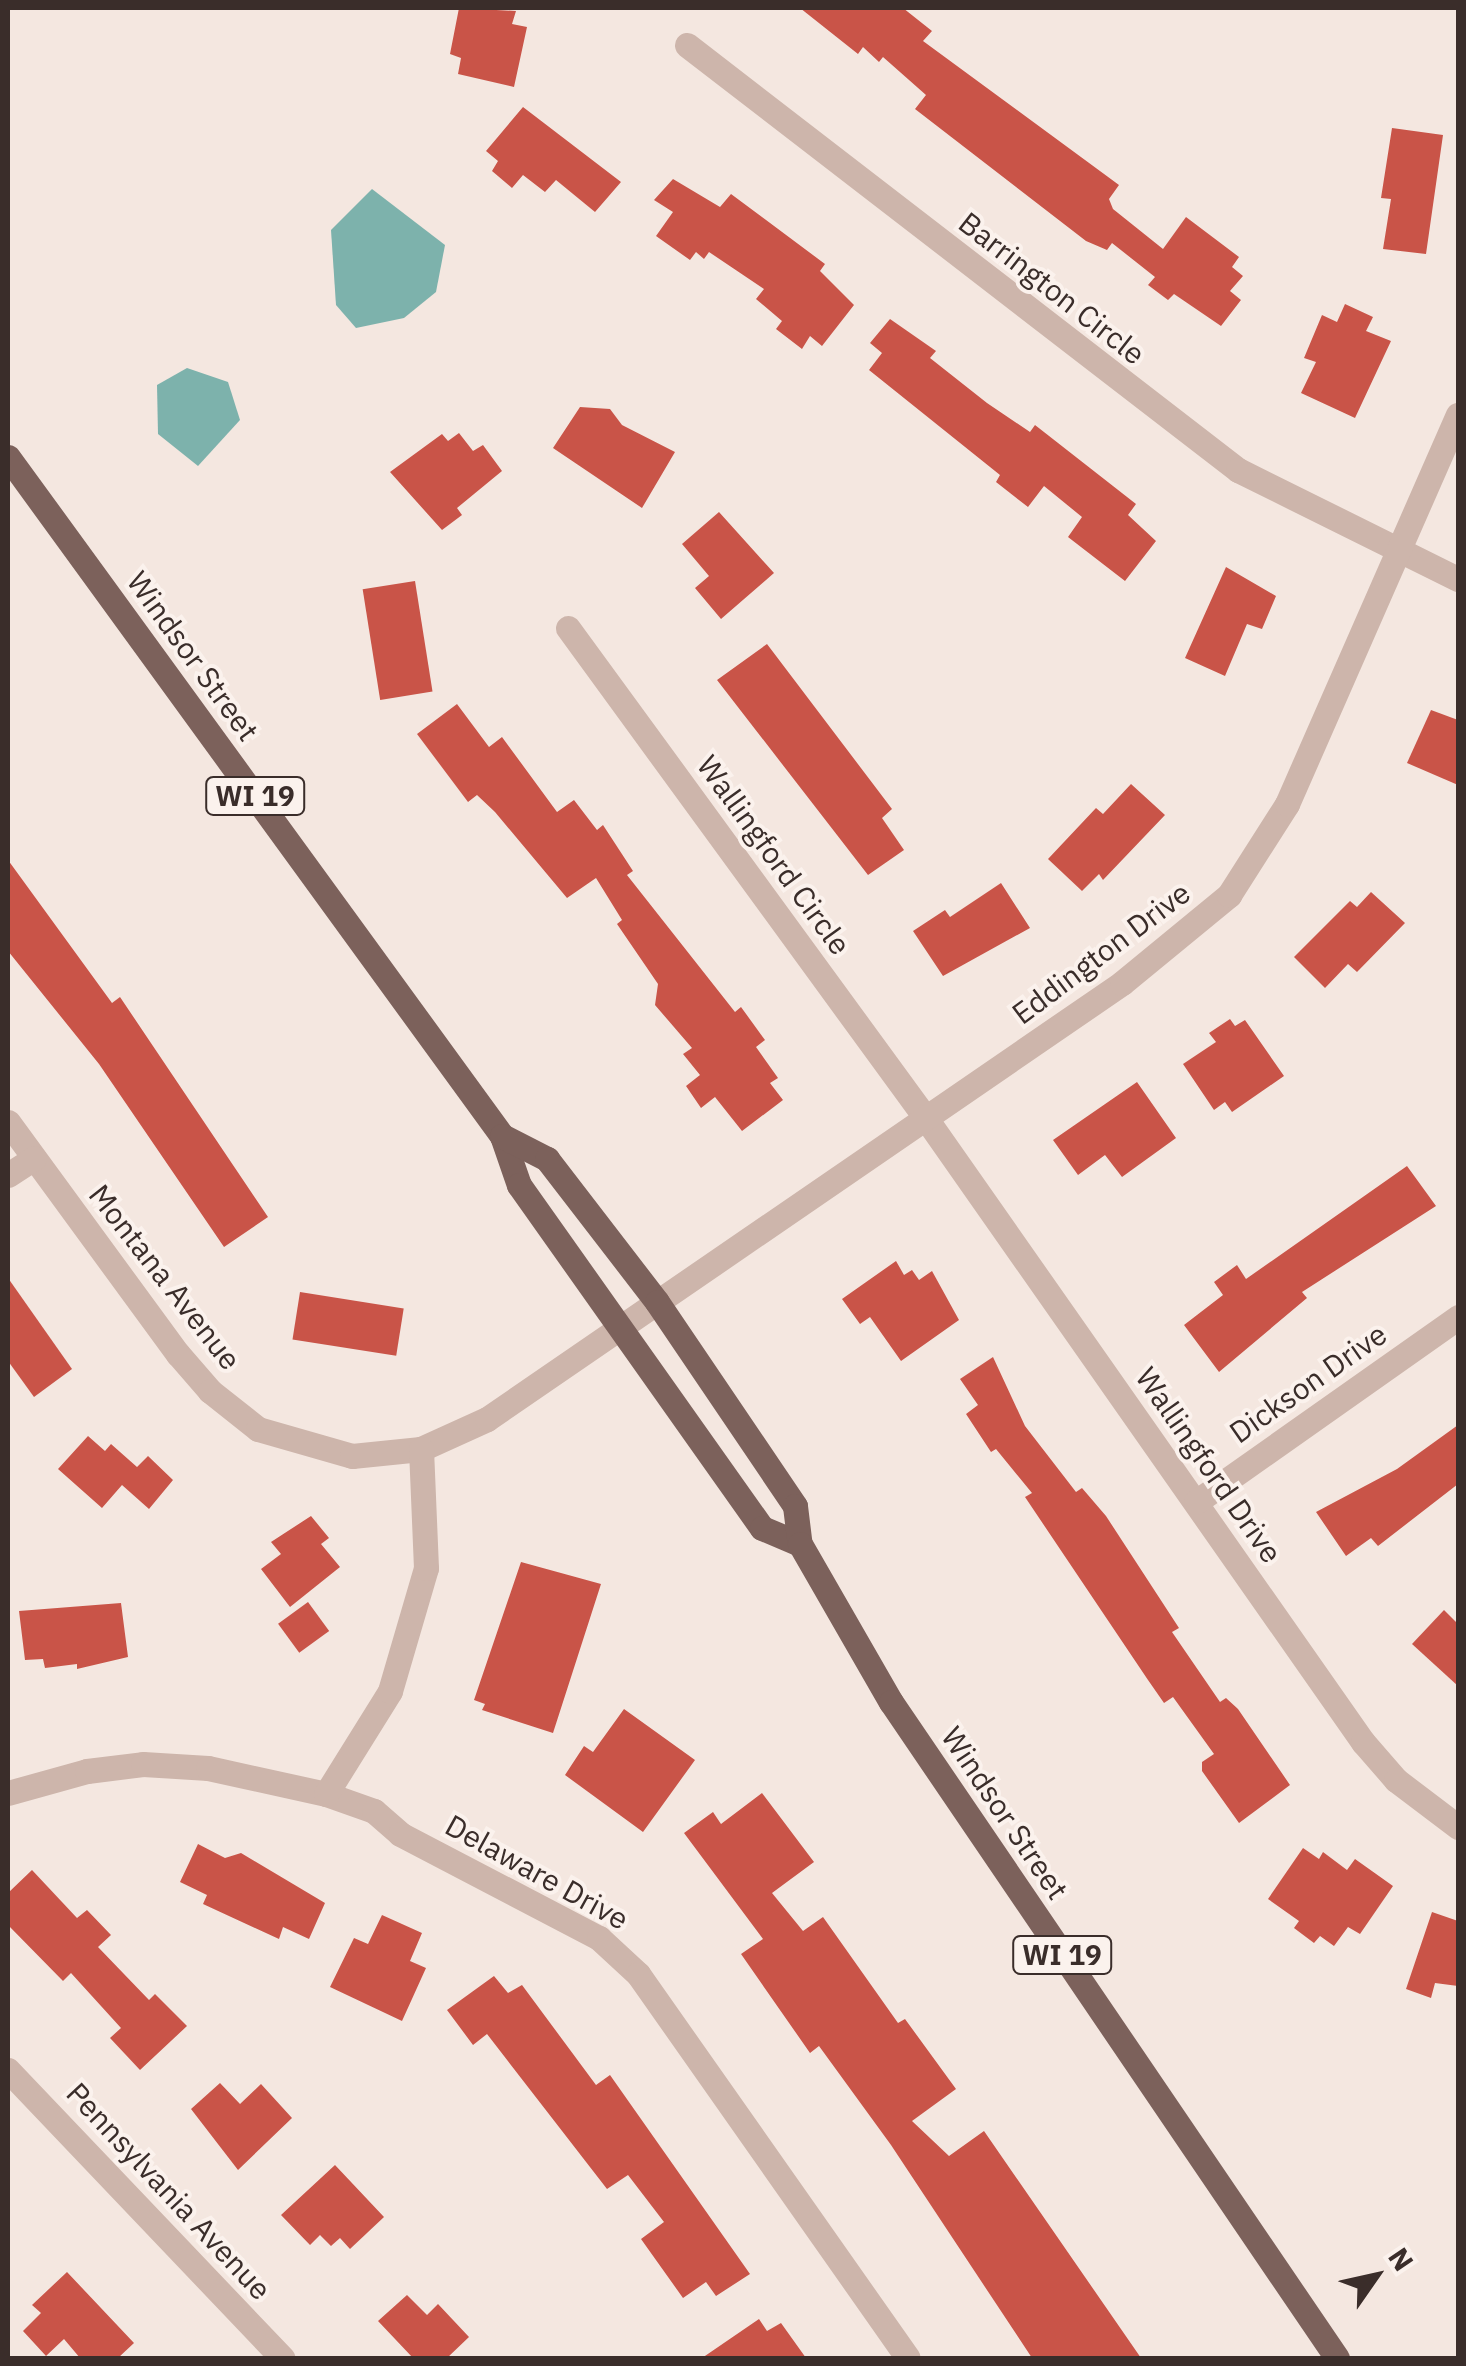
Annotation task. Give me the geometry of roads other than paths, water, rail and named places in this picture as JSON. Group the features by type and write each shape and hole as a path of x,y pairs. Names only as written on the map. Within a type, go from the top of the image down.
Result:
{"main road":[{"name":"Windsor Street","path":"8,457 502,1136 519,1185 762,1528 800,1544"},
{"name":"Windsor Street","path":"502,1136 547,1159 658,1302 795,1506 800,1544 891,1702 1337,2358"}],"street":[{"name":"Barrington Circle","path":"688,45 1238,470 1458,580"},
{"name":"Eddington Drive","path":"619,1326 927,1120 1122,983 1230,895 1287,804 1458,415"},
{"name":"Wallingford Circle","path":"568,628 927,1120"},
{"name":"Wallingford Drive","path":"927,1120 1363,1742 1396,1780 1458,1827"},
{"name":"Montana Avenue","path":"8,1122 178,1354 210,1391 258,1429 352,1456 420,1449 487,1419 619,1326"},
{"path":"8,1175 34,1158"},
{"name":"Dickson Drive","path":"1196,1502 1458,1317"},
{"path":"326,1794 390,1691 426,1568 420,1449"},
{"name":"Delaware Drive","path":"8,1794 87,1770 143,1764 208,1768 326,1794 374,1811 400,1834 622,1955 908,2358"},
{"name":"Pennsylvania Avenue","path":"8,2070 282,2358"}],"water":[{"path":"372,189 445,245 436,292 404,318 356,328 336,305 331,230"},
{"path":"187,368 228,382 240,420 198,466 158,434 157,385"}]}
